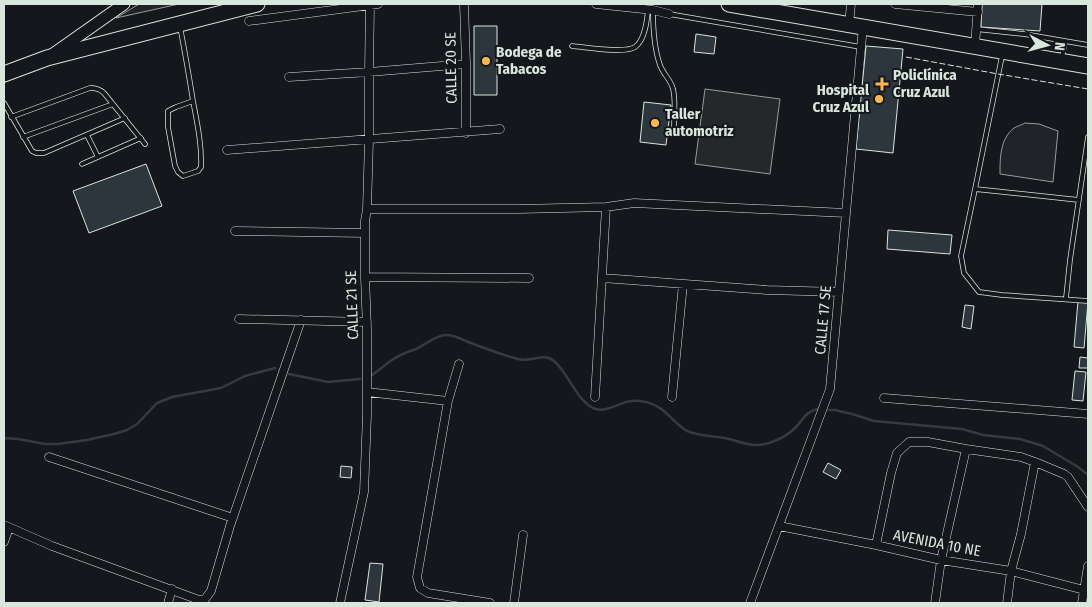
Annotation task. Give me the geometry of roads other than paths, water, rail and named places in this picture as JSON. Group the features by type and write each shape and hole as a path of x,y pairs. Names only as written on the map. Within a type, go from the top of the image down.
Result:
{"highway":[{"path":"4,74 47,58 257,4"},
{"path":"729,4 1088,66"}],"street":[{"path":"47,58 124,4"},
{"path":"249,21 373,4"},
{"name":"CALLE 21 SE","path":"340,603 364,492 367,392 365,221 367,209 369,72 373,4"},
{"name":"CALLE 20 SE","path":"464,4 466,133"},
{"path":"596,4 651,8 669,14"},
{"name":"CALLE 17 SE","path":"750,603 830,389 861,47 851,4"},
{"path":"895,4 978,12"},
{"path":"975,46 978,4"},
{"path":"289,77 466,64"},
{"path":"227,150 500,130"},
{"path":"367,209 519,209 606,207 634,203 846,213"},
{"path":"595,397 606,207"},
{"path":"234,231 365,233"},
{"path":"365,277 529,278"},
{"path":"602,278 767,290 839,292"},
{"path":"672,397 683,284"},
{"path":"239,318 367,322"},
{"path":"4,542 6,527 198,600 205,599 211,591 233,518 301,320"},
{"path":"459,364 448,401 417,577 420,588 428,593 490,603"},
{"path":"367,392 448,401"},
{"path":"884,398 1088,414"},
{"path":"876,545 897,453 909,442 928,442 1021,456 1064,474 1088,506"},
{"path":"935,603 941,560 966,449"},
{"path":"49,457 233,518"},
{"path":"1007,603 1011,571 1021,534 1035,462"},
{"name":"AVENIDA 10 NE","path":"779,526 941,560 1011,571 1086,590"},
{"path":"514,603 523,535"},
{"path":"1082,603 1086,590 1088,566"},
{"path":"168,603 172,590"}],"lane":[{"path":"572,46 622,50 634,48 643,37 651,8"},
{"path":"651,8 660,66 672,86 674,128"},
{"path":"669,14 861,47"},
{"path":"179,24 197,124 201,167 198,171 183,176 175,166 167,119 168,111 193,102"},
{"path":"976,29 1024,34 1088,45"},
{"path":"1062,62 1065,41"},
{"path":"1002,51 960,256 964,273 979,292 1088,301"},
{"path":"11,117 90,88 100,90 114,104 145,144"},
{"path":"4,103 23,137 32,151 36,153 44,153 125,118"},
{"path":"23,137 114,104"},
{"path":"87,135 98,157"},
{"path":"1066,298 1088,137"},
{"path":"82,164 141,138"},
{"path":"975,188 1079,200"}],"waterway":[{"path":"370,376 400,355 442,335 449,335 518,359 550,358 564,372 581,398 593,408 599,410 627,402 646,402 662,409 687,431 701,435 750,444 765,444 787,435 808,414 818,409"},
{"path":"4,438 58,444 114,434 127,430 137,424 157,403 172,397 221,388 245,376 275,368"},
{"path":"289,374 328,382 360,379"},
{"path":"829,410 852,414 874,421 962,429 983,435 1020,439 1043,446 1088,475"}],"place":[{"name":"Bodega de Tabacos","path":"486,61"},
{"name":"Policlínica Cruz Azul","path":"882,84"},
{"name":"Hospital Cruz Azul","path":"879,99"},
{"name":"Taller automotriz","path":"655,123"}]}
